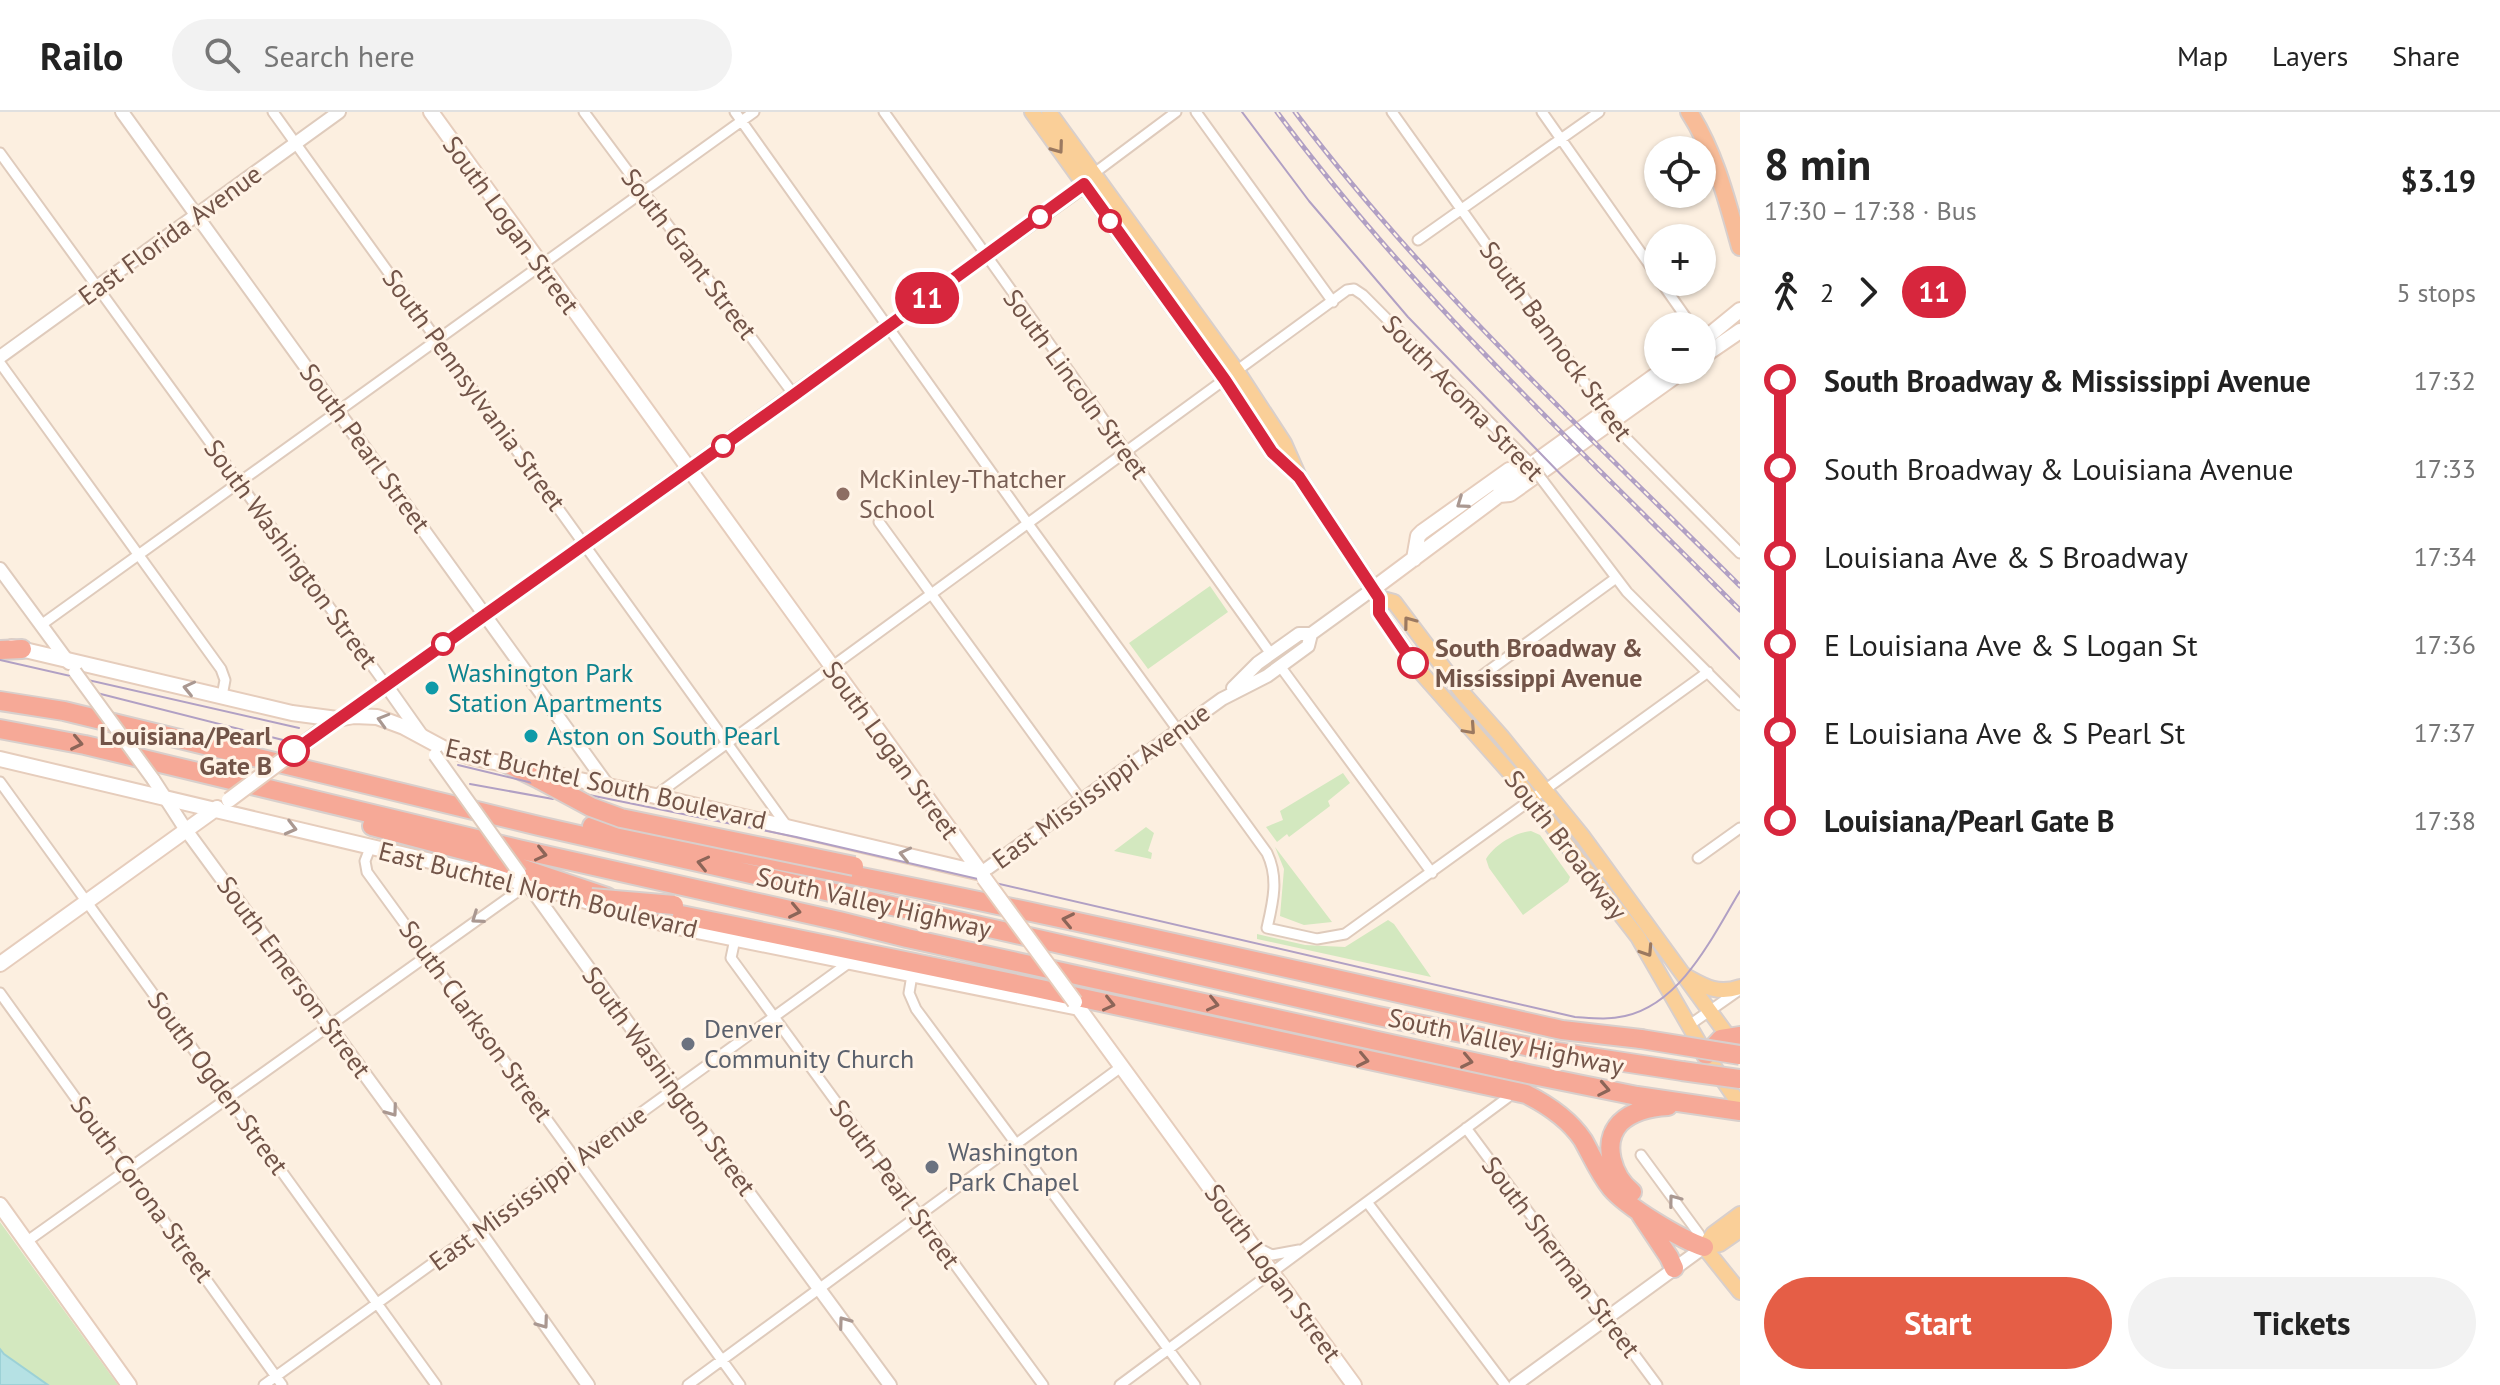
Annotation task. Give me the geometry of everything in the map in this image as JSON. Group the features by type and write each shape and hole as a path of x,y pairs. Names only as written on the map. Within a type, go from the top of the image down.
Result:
{"highway":[{"path":"1689,112 1719,179 1740,247"},
{"path":"0,647 22,649"},
{"name":"South Valley Highway","path":"0,701 64,711 553,829 1393,1019 1532,1048 1657,1066 1733,1082"},
{"name":"South Valley Highway","path":"0,729 85,745 907,938 1528,1074 1637,1096 1740,1108"},
{"path":"508,764 591,807 629,820 854,866 1036,913"},
{"path":"193,771 317,812 482,855 584,890 655,910 1514,1091 1540,1101 1567,1121 1613,1190 1679,1236 1704,1247"},
{"path":"415,795 765,857 1036,913 1562,1030 1740,1054"},
{"path":"581,897 674,905 1086,987 1113,981"},
{"path":"1308,973 1492,1028 1657,1066"},
{"path":"1706,1055 1721,1039 1734,1037"},
{"path":"1704,1247 1696,1237 1634,1194 1619,1179 1611,1160 1611,1149 1615,1130 1628,1117 1657,1106 1707,1106"},
{"path":"1635,1206 1674,1268"}],"main road":[{"name":"South Logan Street","path":"431,112 830,667 1354,1385"},
{"name":"South Broadway","path":"1032,112 1088,179 1231,376 1272,452 1299,477 1376,594 1379,613 1417,668 1532,800 1638,937 1706,1055 1733,1082 1740,1108"},
{"name":"South Broadway","path":"1049,112 1088,179"},
{"path":"1716,330 1740,310"},
{"path":"1716,347 1740,331"},
{"path":"1376,594 1414,559 1499,495 1503,485 1644,384"},
{"path":"1645,397 1659,384"},
{"path":"1499,495 1510,494 1664,384"},
{"path":"1414,559 1418,536 1422,532 1527,460"},
{"name":"South Broadway","path":"1376,594 1394,602 1461,691 1546,790 1709,1012 1734,1037 1740,1054"},
{"name":"East Buchtel South Boulevard","path":"22,649 70,666 292,713 337,719 377,717 454,752 786,825 982,875"},
{"path":"0,964 337,719"},
{"name":"East Buchtel North Boulevard","path":"1,762 370,848 524,879 672,926 1077,1005"},
{"path":"1680,973 1715,990 1726,992 1740,988"},
{"path":"1733,1082 1740,1094"},
{"path":"0,1205 129,1385"},
{"path":"1704,1247 1713,1234 1740,1214"},
{"path":"1704,1247 1720,1244 1740,1230"},
{"path":"1704,1247 1740,1292"}],"street":[{"name":"South Pearl Street","path":"122,112 608,786"},
{"name":"South Pennsylvania Street","path":"273,112 786,825"},
{"name":"East Florida Avenue","path":"0,360 339,112"},
{"name":"South Grant Street","path":"584,112 794,395"},
{"path":"41,625 642,192 738,116 754,112"},
{"name":"South Lincoln Street","path":"884,112 1271,654"},
{"path":"337,719 888,327 1176,112"},
{"path":"655,796 1333,302 1196,112"},
{"name":"South Bannock Street","path":"1392,112 1619,431 1740,553"},
{"path":"1542,112 1644,257"},
{"path":"1418,240 1599,112"},
{"path":"738,116 1270,860 1275,893 1267,928 1308,938 1336,937 1357,927 1708,672"},
{"name":"South Washington Street","path":"0,153 890,1385"},
{"name":"South Acoma Street","path":"1333,302 1350,288 1363,295 1527,460 1616,578 1740,705"},
{"path":"0,360 221,669 225,680 222,696"},
{"path":"879,522 1081,800"},
{"name":"South Emerson Street","path":"0,569 588,1385"},
{"path":"1461,691 1616,578"},
{"name":"East Mississippi Avenue","path":"1222,699 1271,654 1376,594"},
{"name":"East Mississippi Avenue","path":"982,875 1222,699 1308,646 1305,634"},
{"path":"1280,666 1432,873"},
{"name":"South Ogden Street","path":"0,782 436,1385"},
{"path":"1698,858 1740,828"},
{"name":"South Clarkson Street","path":"370,848 365,861 367,872 740,1385"},
{"path":"26,1242 428,954 524,879"},
{"name":"South Pearl Street","path":"735,939 731,958 1043,1385"},
{"name":"East Mississippi Avenue","path":"264,1385 280,1380 377,1304 850,962"},
{"path":"912,975 909,993 912,1003 1195,1385"},
{"path":"1688,1026 1740,988"},
{"name":"South Corona Street","path":"0,993 280,1380"},
{"path":"688,1385 1121,1067"},
{"path":"1120,1385 1507,1098"},
{"name":"South Sherman Street","path":"1466,1128 1657,1385"},
{"path":"1515,1385 1704,1247 1698,1233 1641,1155"},
{"path":"1367,1202 1505,1385"},
{"path":"1251,1243 1272,1255 1306,1248"}],"green space":[{"path":"1210,586 1228,612 1148,669 1129,643"},
{"path":"1343,773 1350,783 1328,801 1330,806 1289,837 1287,834 1277,842 1266,827 1283,820 1280,811"},
{"path":"1146,827 1154,833 1148,851 1152,853 1151,859 1114,851"},
{"path":"1531,831 1540,835 1570,877 1568,882 1523,915 1489,868 1486,859 1506,840"},
{"path":"1275,847 1332,922 1304,925 1280,916 1284,869"},
{"path":"1388,920 1431,977 1257,939 1257,934 1305,945 1345,947"},
{"path":"0,1222 118,1385 0,1385"}],"water":[{"path":"0,1349 4,1354 48,1385 0,1385"}],"tram line":[{"path":"1242,112 1309,201 1408,317 1740,659"},
{"path":"0,660 299,728"},
{"path":"85,690 283,740"},
{"path":"458,765 545,786 796,837 1575,1017 1625,1016 1645,1009 1663,997 1693,966 1740,891"},
{"path":"470,784 553,799"}],"railway":[{"path":"1277,112 1329,179 1441,308 1740,610"},
{"path":"1295,112 1345,176 1453,298 1740,586"}],"bus line":[{"name":"11","path":"294,751 1084,184 1225,380 1272,452 1299,477 1379,598 1379,613 1413,663"}],"place":[{"name":"McKinley-Thatcher School","path":"843,494"},
{"name":"South Broadway & Mississippi Avenue","path":"1413,663"},
{"name":"Washington Park Station Apartments","path":"432,688"},
{"name":"Aston on South Pearl","path":"531,736"},
{"name":"Louisiana/Pearl Gate B","path":"294,751"},
{"name":"Denver Community Church","path":"688,1044"},
{"name":"Washington Park Chapel","path":"932,1167"}]}
